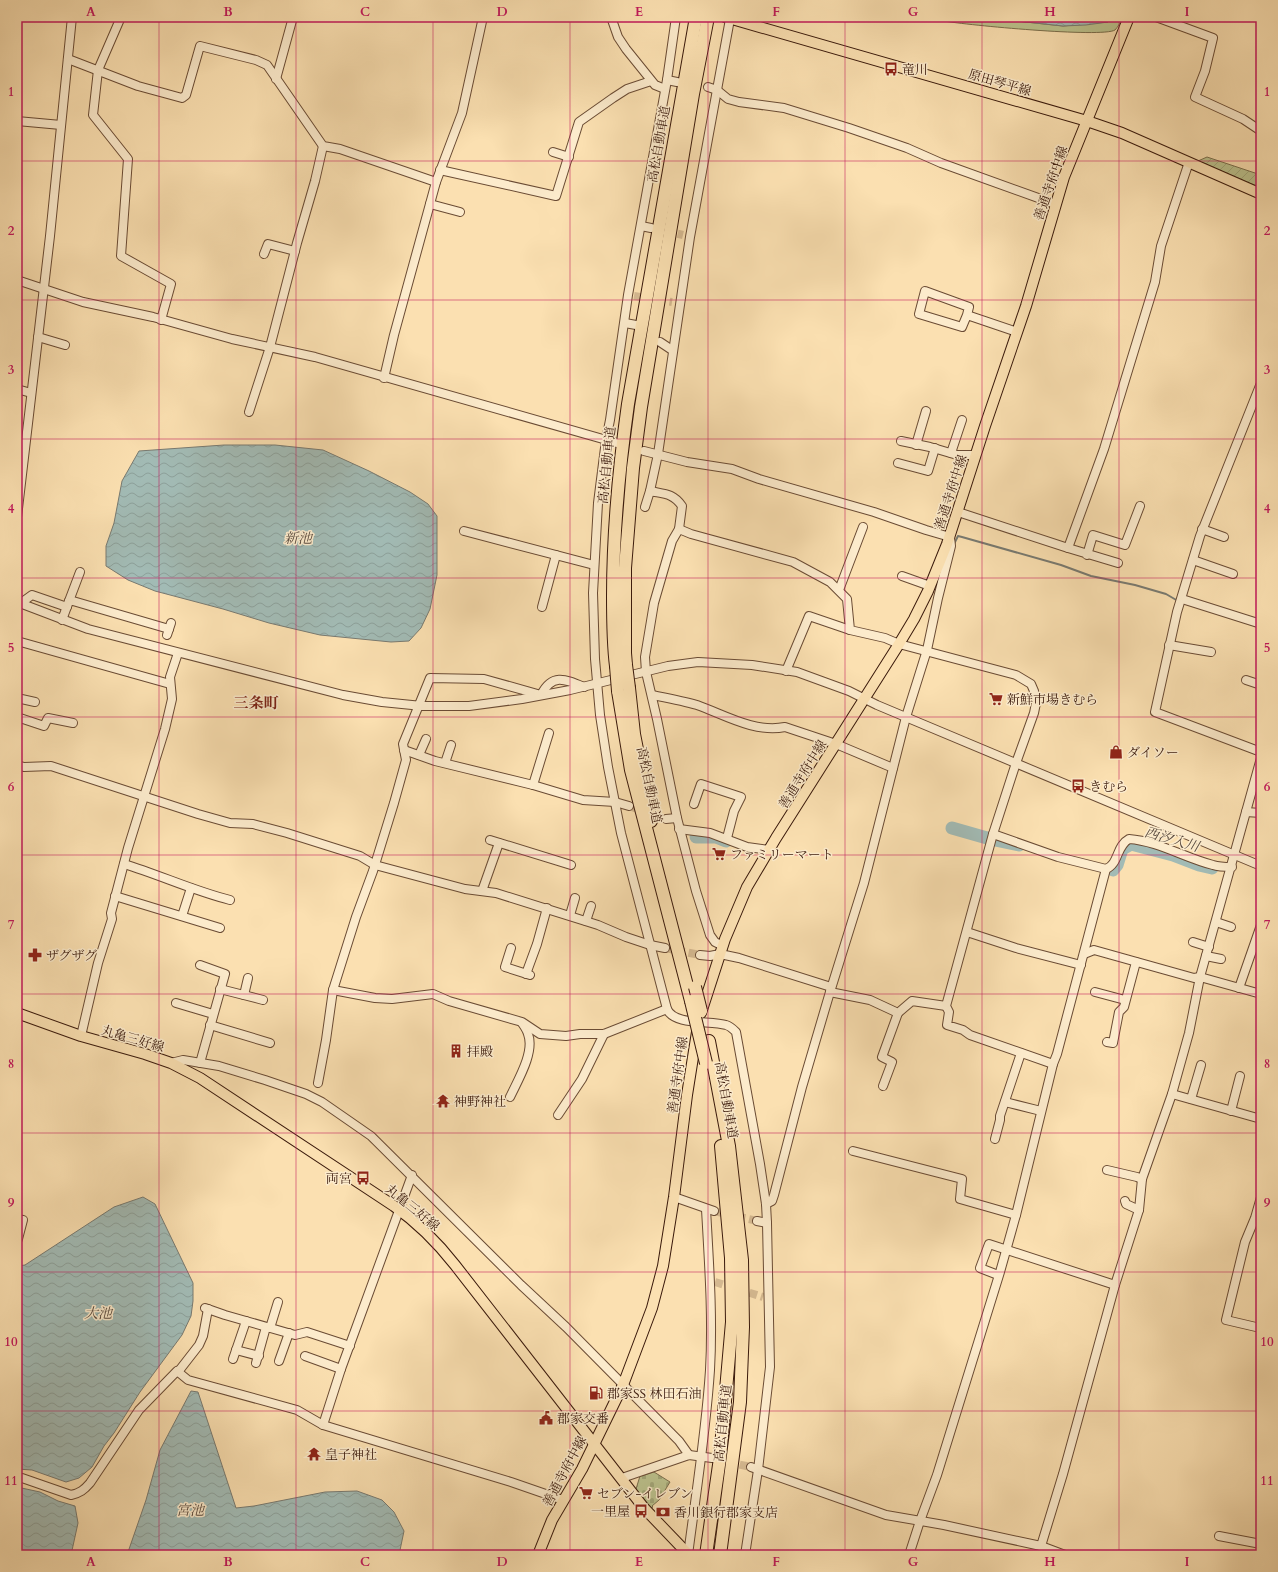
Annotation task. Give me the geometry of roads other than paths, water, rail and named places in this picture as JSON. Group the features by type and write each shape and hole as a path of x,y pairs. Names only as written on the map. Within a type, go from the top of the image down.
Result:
{"highway":[{"name":"高松自動車道","path":"696,17 629,396 620,459 614,525 613,645 621,666 631,770 706,1063 721,1146 731,1258 732,1322 720,1458 706,1553"},
{"name":"高松自動車道","path":"621,666 625,653 625,568 633,468 641,407 693,94 708,17"},
{"name":"高松自動車道","path":"623,689 634,734 653,829 709,1041 729,1146 742,1260 743,1327 740,1402 720,1555"}],"main road":[{"name":"善通寺府中線","path":"538,1555 552,1520 582,1469 623,1385 652,1308 663,1266 674,1198 687,1095 699,1022 722,950 747,887 899,644 914,619 930,586 950,537 1017,332 1064,177 1128,17"},
{"name":"原田琴平線","path":"731,18 1087,121 1122,133 1261,194"},
{"name":"丸亀三好線","path":"17,1013 81,1036 171,1063 200,1078 400,1210 431,1236 443,1250 644,1508 689,1555"}],"street":[{"path":"17,516 20,458 31,393 44,288 72,17"},
{"path":"122,17 98,70 93,115 128,159 120,256 171,284 161,320"},
{"path":"276,79 293,17"},
{"path":"384,378 394,335 436,182 462,113 483,17"},
{"path":"611,17 618,37 626,49 648,74 651,81 655,85 666,85 676,82"},
{"path":"676,17 666,85 606,440 598,503 592,593 595,659 603,734 615,802 621,833 667,1009 669,1013 677,1019 725,1025 736,1032 766,1204 766,1297 770,1367 754,1469 745,1555"},
{"path":"1156,17 1213,38 1205,71 1195,97 1243,118 1261,131"},
{"path":"645,508 658,454 672,350 676,302 686,236 731,18"},
{"path":"68,60 138,86 182,98 186,94 200,46 256,60 267,65 323,146 340,149 436,182"},
{"path":"440,170 556,196 579,122 627,89 651,81"},
{"path":"708,88 717,90 728,99 739,102 784,108 849,128 907,148 941,163 1055,204"},
{"path":"17,121 61,125"},
{"path":"249,412 270,347 323,146"},
{"path":"553,152 569,157"},
{"path":"1068,548 1104,449 1155,282 1160,246 1189,162"},
{"path":"430,204 460,212"},
{"path":"641,226 651,228"},
{"path":"264,254 268,244 295,251"},
{"path":"17,280 83,302 315,357 384,378 617,443"},
{"path":"925,291 968,307 967,315 962,327 919,314 925,291"},
{"path":"967,315 1017,332"},
{"path":"625,323 636,325"},
{"path":"38,337 65,345"},
{"path":"660,342 672,350"},
{"path":"1261,383 1255,394 1202,529 1169,645 1155,712 1261,752"},
{"path":"17,389 31,393"},
{"path":"916,445 926,412"},
{"path":"951,453 962,420"},
{"path":"901,441 935,448 957,455 976,455"},
{"path":"898,463 928,471 935,448"},
{"path":"644,451 687,462 732,469 759,479 874,512 950,537 951,546 927,650 906,717 864,882 830,989 802,1087 774,1195 772,1201 766,1204"},
{"path":"650,491 676,498 682,506 679,529 672,541 654,603 645,657 646,672 679,829 710,935 722,950 739,958 830,989 870,1000 898,1013"},
{"path":"1087,555 1093,535 1125,545 1140,506"},
{"path":"958,512 1087,555 1118,563"},
{"path":"839,590 863,527"},
{"path":"679,529 691,534 793,562 830,582 847,599 850,630"},
{"path":"1202,529 1224,537"},
{"path":"464,531 594,565"},
{"path":"542,607 556,555"},
{"path":"1193,560 1233,574"},
{"path":"62,620 80,572"},
{"path":"902,576 930,586"},
{"path":"19,603 32,595 68,604 73,601 169,629"},
{"path":"1182,599 1261,624"},
{"path":"19,603 88,630 343,695 382,702 419,706 469,706 541,695 598,684 668,666 698,662 752,665 786,670 812,677 849,691 906,717 1261,866"},
{"path":"786,670 809,616 850,630 885,638 899,644 1016,674 1031,684 1036,703 1034,713 993,834 946,1006 949,1012 947,1025 963,1030 970,1035 1053,1064"},
{"path":"17,640 170,684"},
{"path":"1169,645 1211,652"},
{"path":"81,1036 98,963 112,919 111,913 124,864 143,796 165,729 172,699 170,677 178,653"},
{"path":"318,1083 330,1018 333,990 374,865 406,760 403,744 430,678 484,678 541,695"},
{"path":"541,695 550,682 557,679 568,680 584,687"},
{"path":"1246,680 1261,685"},
{"path":"652,695 695,705 756,727 785,727 836,744 893,768"},
{"path":"17,698 35,702"},
{"path":"17,717 44,726 48,718 73,723"},
{"path":"533,785 549,733"},
{"path":"419,756 426,739"},
{"path":"444,763 451,745"},
{"path":"404,750 444,763 533,785 583,800 615,802 628,806"},
{"path":"1041,1546 1063,1474 1115,1285 1139,1210 1142,1180 1172,1094 1190,1033 1200,977 1232,868 1246,812 1258,778 1261,758"},
{"path":"17,765 24,767 51,766 230,823 253,824 287,833 360,856 374,865 465,889 496,893 547,908 650,945 665,948"},
{"path":"694,804 701,784 740,797 734,811 727,838"},
{"path":"1246,812 1261,813"},
{"path":"666,819 677,818"},
{"path":"679,829 710,833 727,838 747,847 769,850"},
{"path":"993,834 1058,856 1106,870"},
{"path":"909,1555 937,1476 1016,1215 1040,1111 1053,1064 1058,1054 1106,870 1114,864 1120,847 1129,839 1180,853 1213,865 1232,868"},
{"path":"490,840 571,865"},
{"path":"482,891 499,843"},
{"path":"124,864 150,872 191,888 204,888 230,900"},
{"path":"182,916 191,888"},
{"path":"116,896 220,928"},
{"path":"570,915 575,898"},
{"path":"586,921 591,906"},
{"path":"511,948 505,967 528,974 547,908"},
{"path":"1216,922 1231,927"},
{"path":"1239,988 1261,925"},
{"path":"967,932 1016,948 1081,964"},
{"path":"1193,942 1209,947"},
{"path":"700,955 710,956 722,950"},
{"path":"1084,954 1094,950 1194,978 1200,977 1261,994"},
{"path":"1206,956 1221,960"},
{"path":"1107,1042 1112,1043 1119,1012 1124,1007 1136,962"},
{"path":"200,965 225,974 200,1063"},
{"path":"244,995 248,978"},
{"path":"220,989 263,1000"},
{"path":"333,990 375,998 392,999 433,994 449,1001 522,1022 540,1034 566,1036 580,1034 604,1034 667,1009"},
{"path":"1095,993 1125,1000"},
{"path":"883,1086 892,1062 882,1057 898,1013 912,1001 946,1006"},
{"path":"176,1003 213,1014"},
{"path":"510,1097 528,1057 530,1046 529,1034 522,1022"},
{"path":"210,1025 246,1039 270,1043"},
{"path":"558,1115 582,1079 604,1034"},
{"path":"995,1139 1000,1116 1021,1053"},
{"path":"171,1063 183,1060 219,1066 306,1094 322,1102 371,1136 412,1175 521,1285 566,1327 679,1441 689,1456"},
{"path":"1191,1099 1201,1065"},
{"path":"1231,1110 1240,1076"},
{"path":"1172,1094 1261,1119"},
{"path":"1005,1102 1040,1111"},
{"path":"853,1151 962,1179 960,1199 1016,1215"},
{"path":"1107,1170 1137,1177 1142,1180"},
{"path":"323,1425 341,1369 412,1175"},
{"path":"1256,1327 1226,1320 1245,1242 1255,1218 1261,1197"},
{"path":"674,1198 710,1210 713,1281 710,1370 702,1456 689,1555"},
{"path":"1125,1201 1126,1204 1139,1210"},
{"path":"17,1218 23,1220 17,1239"},
{"path":"757,1221 767,1223"},
{"path":"998,1276 980,1268 989,1244 1115,1285"},
{"path":"236,1350 258,1360 268,1327 278,1302"},
{"path":"17,1479 22,1478 71,1494 84,1490 139,1410 177,1371 178,1372 199,1345 203,1336 206,1308 295,1335 307,1332 350,1346"},
{"path":"233,1359 246,1321"},
{"path":"279,1361 289,1333"},
{"path":"306,1356 341,1369"},
{"path":"178,1372 188,1380 297,1410 323,1425 511,1482 563,1500"},
{"path":"622,1478 689,1456 712,1458"},
{"path":"754,1469 886,1515 944,1525 1041,1546 1065,1555"},
{"path":"1218,1536 1247,1537 1261,1544"}],"water":[{"path":"979,17 1113,17 1108,22 1063,26"},
{"name":"新池","path":"224,445 275,445 323,450 410,492 428,504 437,516 437,575 430,609 421,628 409,641 391,642 320,635 269,623 155,591 128,580 106,566 106,546 114,523 122,481 139,451"},
{"name":"大池","path":"143,1197 155,1204 193,1283 191,1316 182,1335 140,1392 104,1446 92,1467 79,1478 66,1482 32,1470 17,1469 17,1266 25,1265 114,1207"},
{"name":"宮池","path":"191,1391 198,1392 236,1508 254,1506 325,1492 357,1491 382,1500 394,1512 404,1531 399,1555 127,1555 146,1500 160,1450"},
{"path":"17,1487 40,1492 58,1501 75,1506 78,1523 71,1555 17,1555"}],"waterway":[{"path":"954,544 958,536 962,537 1061,565 1091,576 1135,585 1166,594 1178,601"},
{"name":"西汐入川","path":"952,828 987,838"},
{"name":"西汐入川","path":"696,837 716,837 726,841"},
{"name":"西汐入川","path":"995,840 1019,845"},
{"name":"西汐入川","path":"1113,870 1117,865 1122,849 1131,844 1173,855 1199,865 1212,868"}],"tunnel":[{"path":"666,231 683,235"},
{"path":"634,296 672,302"},
{"path":"629,806 666,819"},
{"path":"665,948 700,955"},
{"path":"714,1211 757,1221"},
{"path":"715,1282 763,1297"},
{"path":"728,1462 751,1467"}],"place":[{"name":"竜川","path":"891,69"},
{"name":"新鮮市場きむら","path":"996,699"},
{"name":"ダイソー","path":"1116,752"},
{"name":"きむら","path":"1078,786"},
{"name":"ファミリーマート","path":"719,854"},
{"name":"ザグザグ","path":"35,955"},
{"name":"拝殿","path":"456,1051"},
{"name":"神野神社","path":"443,1101"},
{"name":"両宮","path":"363,1178"},
{"name":"郡家SS 林田石油","path":"596,1393"},
{"name":"郡家交番","path":"546,1418"},
{"name":"皇子神社","path":"314,1454"},
{"name":"セブン-イレブン","path":"586,1493"},
{"name":"一里屋","path":"641,1511"},
{"name":"香川銀行郡家支店","path":"663,1512"}],"district":[{"name":"三条町","path":"256,703"}]}
